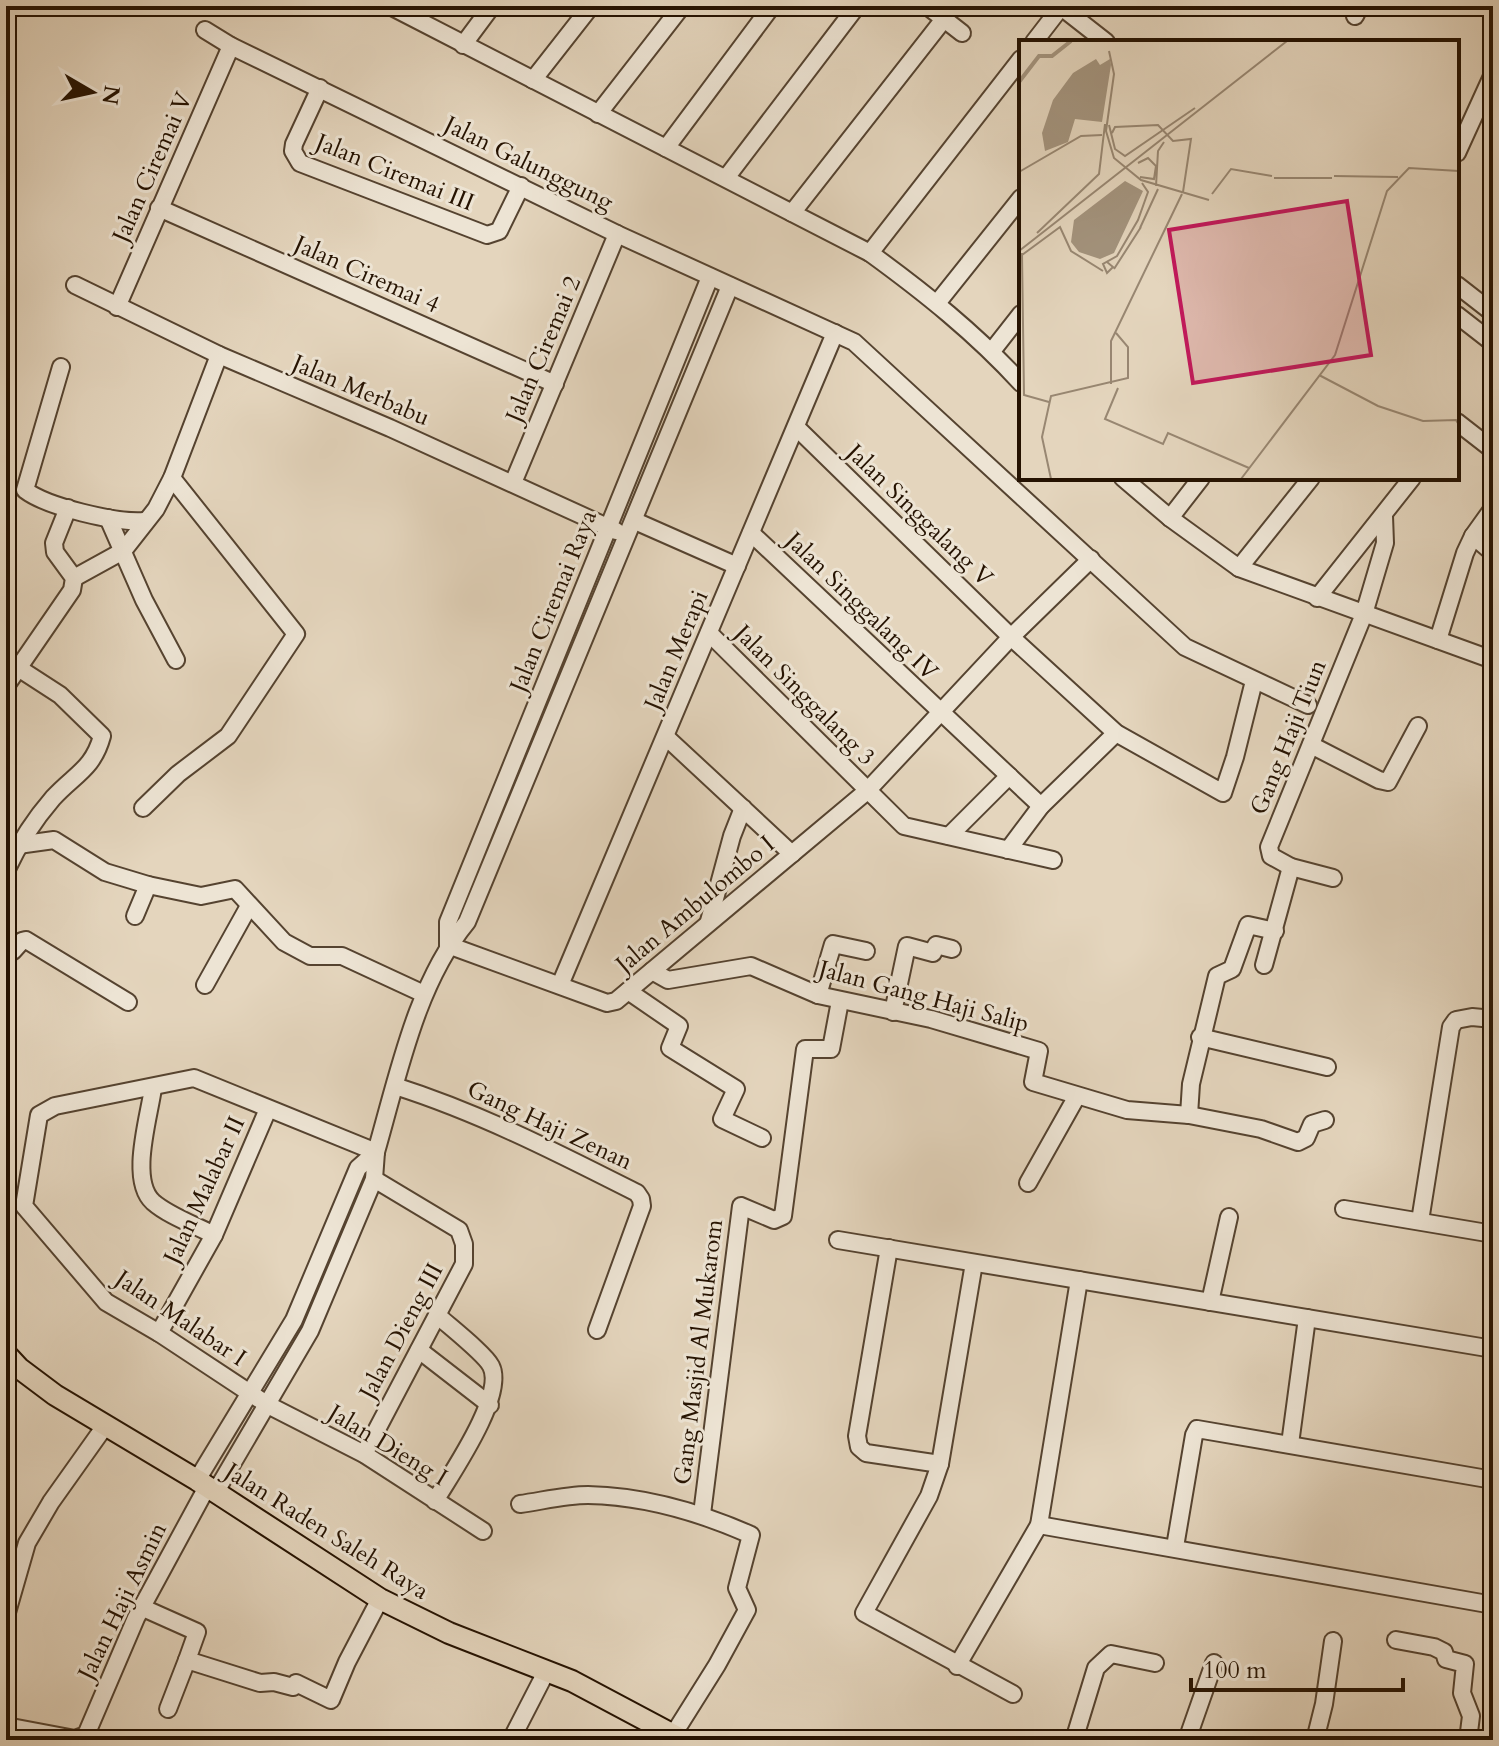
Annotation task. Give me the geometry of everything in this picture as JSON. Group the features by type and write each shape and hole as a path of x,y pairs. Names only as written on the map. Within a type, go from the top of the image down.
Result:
{"main road":[{"name":"Jalan Raden Saleh Raya","path":"6,1354 55,1395 380,1599 449,1633 547,1670 678,1737"}],"street":[{"path":"463,45 492,6"},
{"path":"533,80 591,6"},
{"path":"598,114 682,6"},
{"path":"666,148 772,6"},
{"path":"726,178 857,6"},
{"path":"927,6 962,33"},
{"path":"1036,40 1061,6 1104,40"},
{"path":"393,7 870,253 938,302 992,351 1019,381"},
{"path":"792,213 944,19"},
{"name":"Jalan Galunggung","path":"205,30 231,46 617,234 854,342 1185,647 1308,705"},
{"name":"Jalan Ciremai V","path":"117,307 231,46"},
{"path":"870,253 1019,62"},
{"path":"1459,149 1493,74"},
{"name":"Jalan Ciremai III","path":"320,88 294,144 293,151 300,163 487,235 499,231 521,186"},
{"path":"938,302 1019,201"},
{"name":"Jalan Ciremai 4","path":"159,208 555,384"},
{"name":"Jalan Ciremai 2","path":"513,483 617,234"},
{"path":"1493,275 1493,291"},
{"name":"Jalan Ciremai Raya","path":"448,945 448,922 710,277"},
{"name":"Jalan Merbabu","path":"75,285 219,355 609,528 632,529 737,566"},
{"name":"Jalan Ciremai Raya","path":"206,1487 268,1405 310,1331 374,1179 376,1152 424,994 448,945 467,922 730,286"},
{"path":"1459,287 1493,313"},
{"path":"992,351 1019,317"},
{"path":"1459,317 1493,343"},
{"name":"Jalan Merapi","path":"560,985 835,333"},
{"path":"74,578 123,551 156,509 172,478 219,355"},
{"path":"61,367 25,487 27,493 108,518 127,522 144,521"},
{"path":"660,401 680,409"},
{"path":"1459,424 1493,450"},
{"name":"Jalan Singgalang V","path":"796,427 1011,637 1116,733 1223,793 1254,681"},
{"path":"143,808 178,774 228,736 296,634 172,478"},
{"path":"1125,480 1170,518 1239,568 1493,660"},
{"path":"1170,518 1199,480"},
{"path":"1239,568 1309,480"},
{"path":"1317,598 1411,480"},
{"path":"6,686 13,664 72,590 74,578 55,552 54,543 68,508"},
{"path":"1438,640 1473,536 1493,508"},
{"name":"Gang Haji Tiun","path":"1291,867 1271,856 1269,847 1364,614 1385,543 1384,516"},
{"path":"108,518 176,660"},
{"name":"Jalan Singgalang IV","path":"751,533 1041,806"},
{"path":"1473,536 1493,553"},
{"name":"Jalan Ambulombo I","path":"448,945 607,1003 616,1001 867,791 1011,637 1091,559"},
{"name":"Jalan Singgalang 3","path":"709,633 867,791"},
{"path":"6,871 18,845 53,798 96,757 102,736 60,695 13,664"},
{"path":"550,672 567,679"},
{"path":"1311,745 1388,782 1418,726"},
{"path":"1008,850 1041,806 1116,733"},
{"path":"666,737 792,854"},
{"path":"949,836 1009,776"},
{"path":"867,791 904,826 1053,860"},
{"path":"709,921 732,836 743,808"},
{"path":"18,845 54,840 105,872 201,896 235,889 284,942 310,956 342,956 424,994"},
{"path":"1264,965 1291,867 1333,878"},
{"path":"135,916 148,885"},
{"path":"205,985 249,906"},
{"path":"1189,1115 1200,1037 1217,976 1232,969 1248,925 1275,931"},
{"path":"6,948 13,951 26,940 128,1002"},
{"path":"818,995 833,944 866,951"},
{"path":"893,1012 907,946 933,953 936,945 952,949"},
{"name":"Jalan Gang Haji Salip","path":"652,971 668,980 751,966 818,995 931,1019 1039,1051 1033,1082 1127,1110 1189,1115 1261,1129 1298,1142 1306,1138 1312,1124 1325,1120"},
{"path":"628,991 679,1026 670,1048 736,1089 722,1119 762,1138"},
{"name":"Gang Masjid Al Mukarom","path":"678,1737 747,1610 737,1588 751,1535 702,1514 741,1206 774,1220 783,1216 805,1049 831,1049 840,1001"},
{"path":"1420,1221 1451,1027 1456,1020 1472,1017 1493,1019"},
{"path":"1200,1037 1327,1067"},
{"path":"214,1235 154,1203 145,1192 140,1176 153,1088 194,1078 376,1152"},
{"name":"Gang Haji Zenan","path":"395,1086 449,1103 518,1133 637,1193 642,1206 597,1330"},
{"name":"Jalan Malabar I","path":"153,1088 55,1106 39,1115 24,1206 106,1302 268,1405"},
{"path":"1028,1183 1077,1096"},
{"name":"Jalan Malabar II","path":"159,1333 214,1235 268,1109"},
{"name":"Jalan Ciremai Raya","path":"206,1487 249,1393 294,1320 358,1168 376,1152"},
{"name":"Jalan Dieng III","path":"364,1454 464,1264 464,1244 459,1230 374,1179"},
{"path":"1344,1209 1493,1234"},
{"path":"1210,1302 1229,1217"},
{"path":"838,1240 1493,1349"},
{"path":"889,1248 857,1436 859,1447 866,1453 940,1464"},
{"path":"974,1263 940,1464 929,1496 864,1613 1013,1694"},
{"path":"957,1666 1039,1525 1079,1280"},
{"path":"306,1294 322,1303"},
{"path":"435,1501 490,1405 493,1378 491,1365 437,1315"},
{"path":"1290,1444 1307,1318"},
{"path":"419,1350 490,1405"},
{"name":"Jalan Dieng I","path":"268,1405 364,1454 483,1531"},
{"path":"6,1616 27,1543 51,1502 105,1426"},
{"path":"1175,1547 1197,1429 1493,1480"},
{"name":"Jalan Haji Asmin","path":"6,1726 84,1738 141,1607 206,1487"},
{"path":"520,1504 586,1495 653,1503 702,1514"},
{"path":"1039,1525 1493,1605"},
{"path":"187,1660 260,1683 274,1682 293,1687 296,1683 331,1700 380,1599"},
{"path":"141,1607 197,1632 168,1709"},
{"path":"1396,1640 1434,1647 1444,1652 1446,1659 1465,1664 1462,1693 1471,1716 1468,1740"},
{"path":"1315,1740 1324,1704 1333,1641"},
{"path":"1074,1740 1096,1668 1111,1654 1155,1663"},
{"path":"1187,1740 1214,1663"},
{"path":"511,1740 547,1670"}]}
